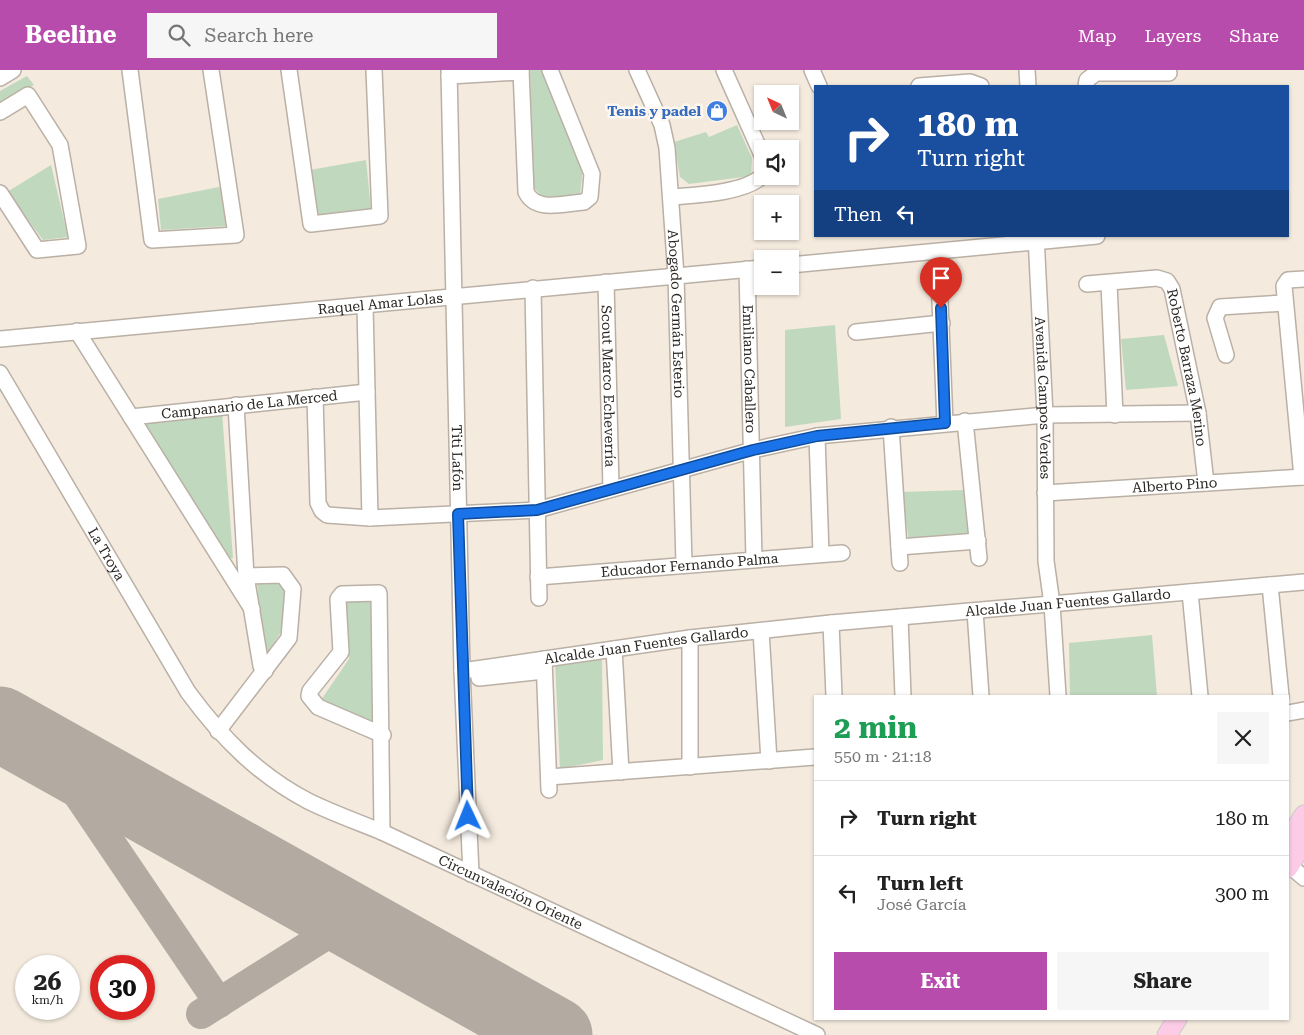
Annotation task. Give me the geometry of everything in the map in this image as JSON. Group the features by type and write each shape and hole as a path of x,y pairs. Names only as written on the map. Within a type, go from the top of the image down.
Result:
{"main road":[{"path":"1289,839 1304,815"},
{"path":"1289,865 1304,841"},
{"path":"1167,1035 1176,1020"},
{"path":"1179,1035 1188,1020"}],"street":[{"path":"0,78 13,70"},
{"path":"130,70 152,240 236,235 211,70"},
{"path":"289,70 311,224 380,216 374,70"},
{"path":"449,73 521,71 526,192 530,200 538,205 584,202 590,197 592,174 550,70"},
{"name":"Abogado Germán Esterio","path":"637,70 662,125 667,148 676,276 684,564"},
{"path":"724,70 755,140"},
{"path":"812,70 819,85"},
{"path":"1027,70 1028,85"},
{"name":"Titi Lafón","path":"449,73 462,675 471,874"},
{"path":"1086,85 1087,80 1096,73 1168,76"},
{"path":"931,85 970,82 978,85"},
{"path":"0,112 28,96 60,145 78,246 37,250 0,193"},
{"path":"671,197 754,184"},
{"path":"799,264 1082,237"},
{"name":"Avenida Campos Verdes","path":"1037,240 1045,415 1046,560 1052,604 1058,695"},
{"name":"Emiliano Caballero","path":"747,269 753,450 754,559"},
{"name":"Raquel Amar Lolas","path":"0,339 754,269"},
{"path":"939,277 945,423"},
{"name":"Roberto Barraza Merino","path":"1086,284 1109,284 1157,278 1166,281 1172,289 1198,413 1206,483"},
{"path":"1303,477 1284,303 1284,286 1286,282 1304,279"},
{"name":"Scout Marco Echeverría","path":"606,282 611,489"},
{"path":"1109,284 1115,415"},
{"path":"533,288 539,598"},
{"path":"1226,355 1215,318 1220,308 1284,303"},
{"path":"365,306 370,518"},
{"path":"856,332 942,323"},
{"path":"76,331 252,610"},
{"name":"La Troya","path":"0,373 188,692 214,727"},
{"name":"Campanario de La Merced","path":"131,417 367,392"},
{"path":"315,397 318,503 322,511 327,515 370,518 537,510 753,450 817,436 891,427 1045,415 1198,413"},
{"path":"236,405 246,576 263,668"},
{"path":"965,421 980,558"},
{"path":"891,427 900,563"},
{"path":"817,436 821,554"},
{"name":"Alberto Pino","path":"1045,494 1303,477"},
{"path":"899,547 978,541"},
{"name":"Educador Fernando Palma","path":"538,577 842,553"},
{"path":"214,727 289,638 293,589 283,575 246,576"},
{"name":"Alcalde Juan Fuentes Gallardo","path":"462,675 544,665 614,649 690,638 831,623 1304,582"},
{"path":"1270,585 1281,695"},
{"path":"1190,592 1200,695"},
{"path":"382,832 383,735 379,593 342,594 338,599 341,652 310,692 309,696 318,707 383,735"},
{"path":"975,611 981,695"},
{"path":"900,617 902,695"},
{"path":"831,623 834,695"},
{"path":"761,631 769,761"},
{"path":"690,638 690,767"},
{"path":"614,649 621,772"},
{"path":"544,665 549,783 621,772 814,758"},
{"path":"1289,713 1304,710"},
{"name":"Circunvalación Oriente","path":"214,727 260,771 293,793 382,832 817,1035"},
{"path":"1289,868 1304,878"}],"green space":[{"path":"530,70 542,70 583,168 580,195 543,197 534,188"},
{"path":"27,76 34,85 0,103 0,91"},
{"path":"737,125 752,158 751,176 689,184 680,177 674,142 706,132 709,137"},
{"path":"366,160 371,209 319,217 310,170"},
{"path":"51,165 68,237 43,240 7,192"},
{"path":"224,186 228,226 161,230 158,199"},
{"path":"835,325 841,419 785,427 785,330"},
{"path":"1164,335 1178,386 1126,390 1121,339"},
{"path":"222,412 233,558 229,558 143,421"},
{"path":"964,490 970,534 909,540 901,492"},
{"path":"281,580 288,586 281,632 264,658 257,583"},
{"path":"345,597 375,597 380,728 319,703 349,659"},
{"path":"1152,635 1157,695 1070,695 1069,643"},
{"path":"602,659 603,760 560,769 555,662"}],"taxiway":[{"path":"49,752 219,1003"},
{"path":"201,1014 350,920"}],"runway":[{"path":"0,724 555,1035"}],"place":[{"name":"Tenis y padel","path":"717,111"}],"route":[{"path":"468,816 458,514 537,510 753,450 817,436 945,423 941,308"}]}
